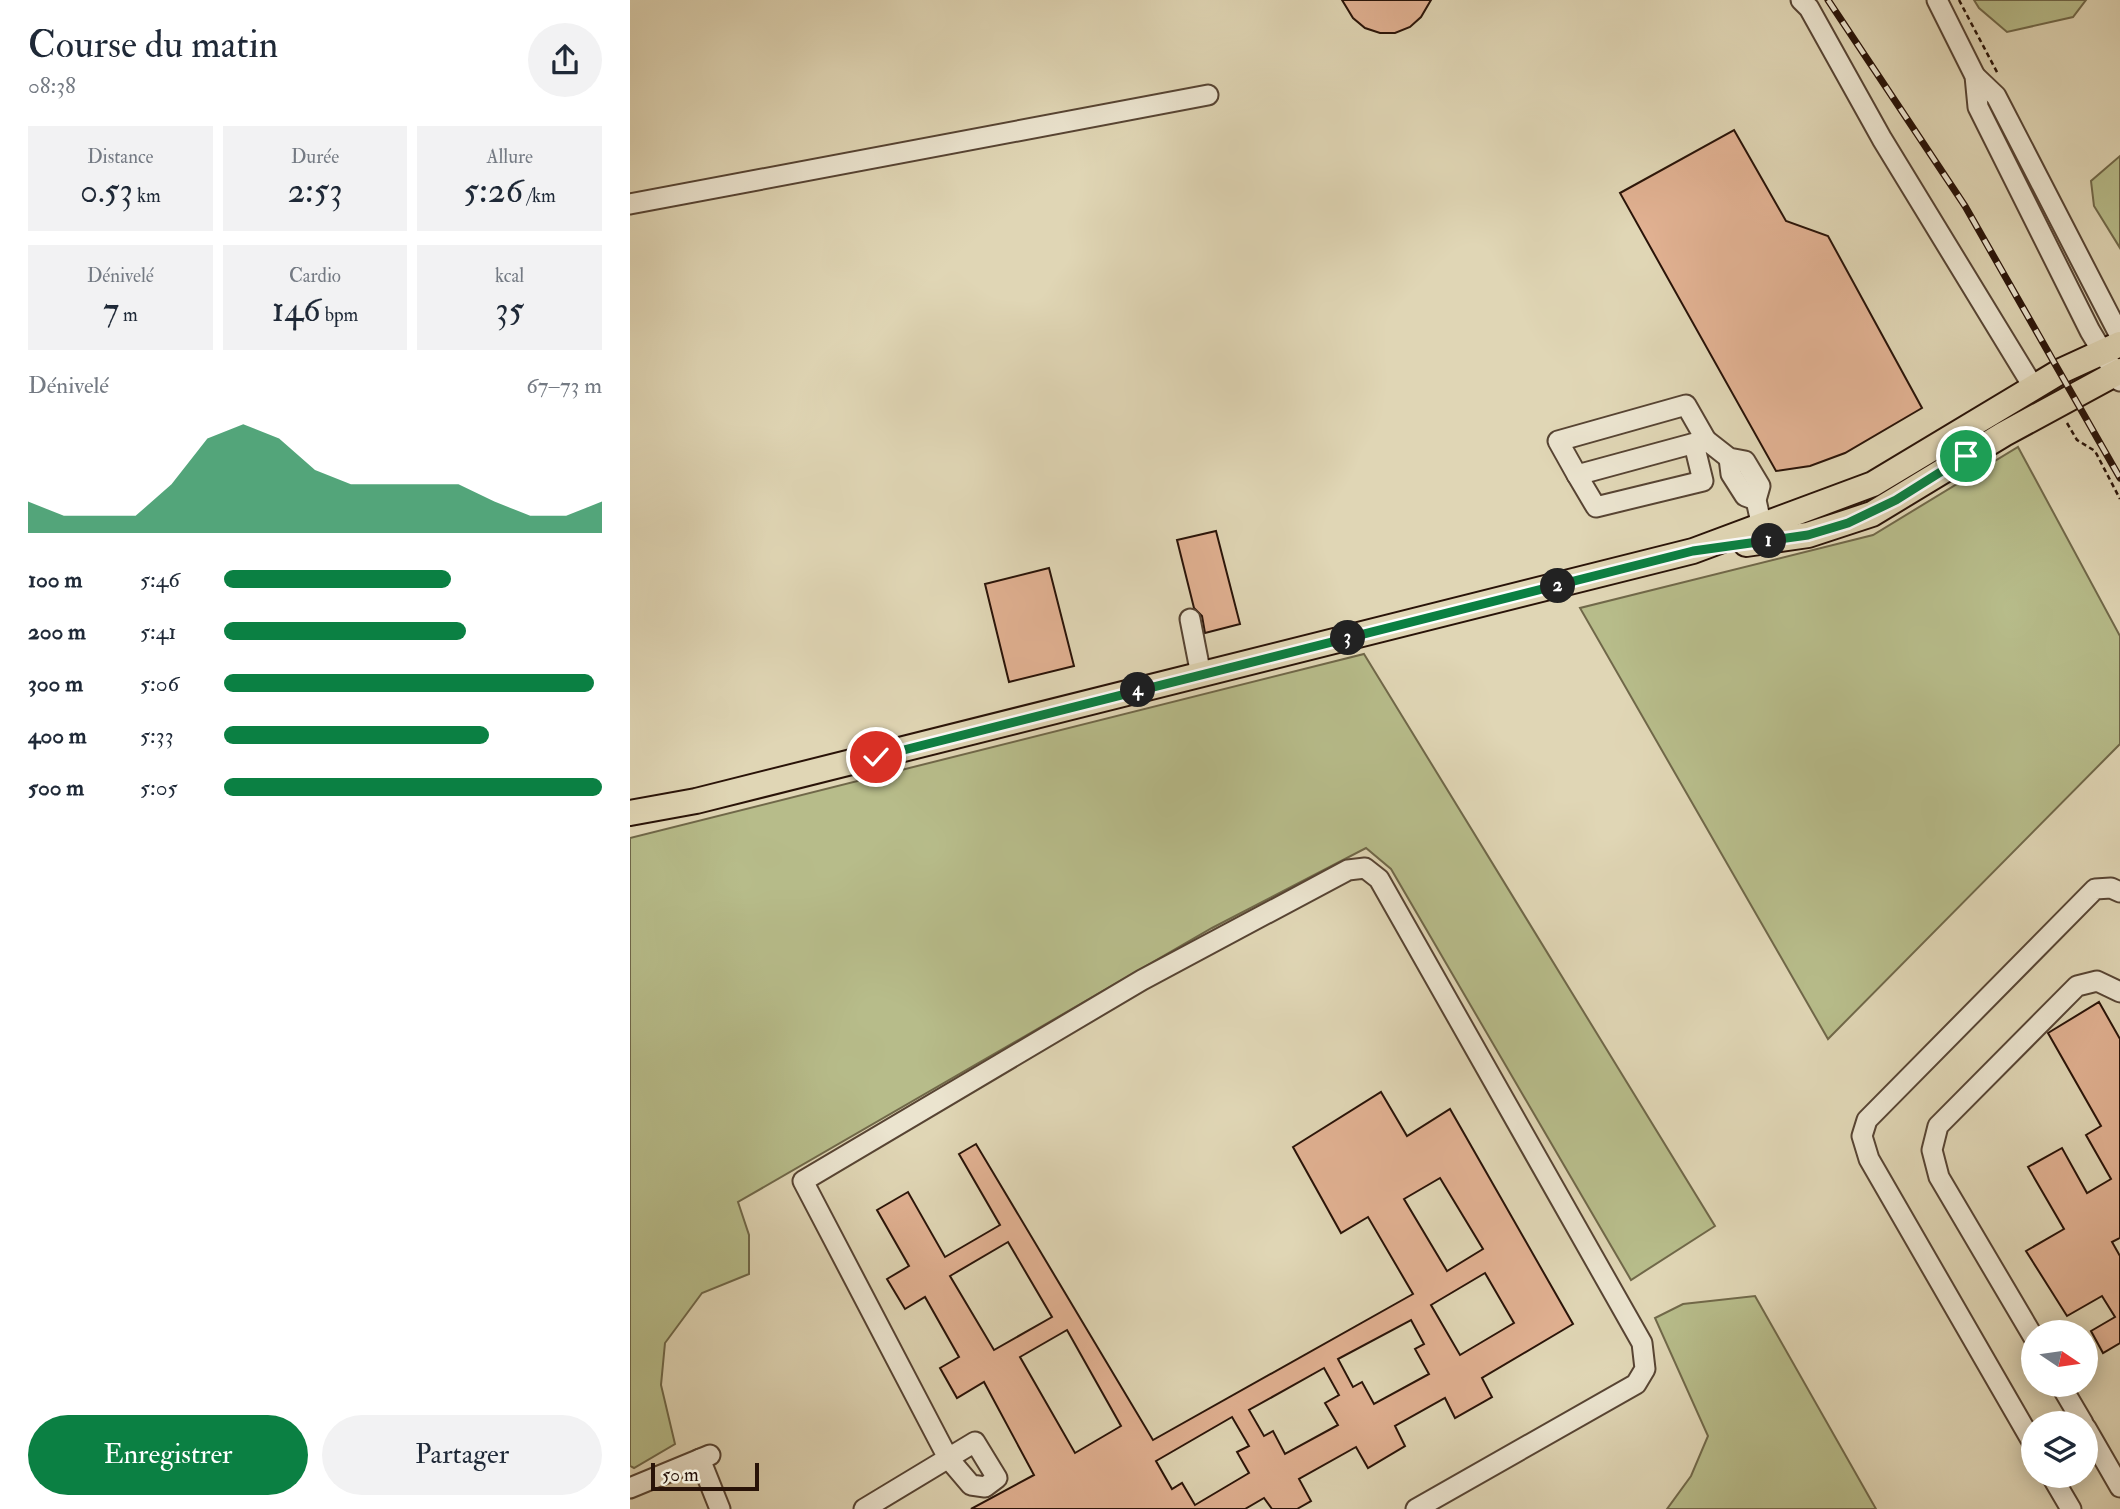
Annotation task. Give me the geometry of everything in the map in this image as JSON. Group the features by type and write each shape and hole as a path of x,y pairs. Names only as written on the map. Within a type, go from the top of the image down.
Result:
{"main road":[{"path":"630,813 696,801 1693,551 1873,484 2034,388 2114,344"},
{"path":"1693,551 1808,535 1872,514 1985,445 2118,375"},
{"path":"630,823 696,801"}],"street":[{"path":"1801,0 1809,8 1882,139 2034,388"},
{"path":"1937,0 1975,76 1978,107 2114,344 2118,375"},
{"path":"630,204 1208,95"},
{"path":"1686,405 1700,442 1703,481 1596,507 1558,441 1686,405"},
{"path":"1577,475 1700,442 1729,458 1745,461 1760,486 1756,500 1762,527"},
{"path":"1189,619 1200,675"},
{"path":"864,1509 948,1458 803,1181 1142,980 1348,870 1365,868 1379,879 1642,1343 1645,1369 1636,1384 1416,1509"},
{"path":"2021,1423 1869,1160 1862,1136 1867,1120 2095,890 2111,888 2120,892"},
{"path":"2023,1320 1939,1177 1933,1150 1938,1126 2077,986 2097,981 2120,992"},
{"path":"2098,1449 2120,1487"},
{"path":"630,1488 705,1457 720,1509"},
{"path":"2059,1488 2071,1509"}],"path":[{"path":"2064,419 2077,440 2095,452 2120,499"}],"green space":[{"path":"1974,0 2086,0 2073,17 2007,32 1979,8"},
{"path":"2120,156 2120,248 2094,206 2091,181"},
{"path":"2018,447 2120,636 2120,744 1828,1039 1580,608 1873,535"},
{"path":"1364,654 1715,1226 1631,1280 1391,869 1366,848 1212,928 738,1202 749,1235 749,1274 702,1293 665,1343 661,1385 675,1444 634,1468 630,1466 630,838"},
{"path":"1755,1296 1876,1509 1667,1509 1691,1476 1708,1436 1655,1318 1683,1304"}],"building":[{"path":"1342,0 1431,0 1421,17 1410,27 1395,33 1380,33 1365,28 1353,18"},
{"path":"1734,130 1786,221 1828,236 1922,408 1845,453 1810,466 1776,471 1620,193"},
{"path":"1216,531 1240,624 1205,633 1202,616 1194,608 1177,540"},
{"path":"1049,568 1074,666 1009,682 985,584"},
{"path":"2099,1002 2120,1039 2120,1238 2112,1242 2120,1256 2120,1343 2103,1353 2098,1344 2098,1327 2115,1317 2102,1296 2067,1316 2026,1251 2064,1229 2028,1167 2062,1148 2087,1193 2111,1179 2086,1135 2101,1126 2048,1033"},
{"path":"1381,1092 1407,1136 1450,1109 1573,1324 1482,1378 1492,1397 1455,1418 1445,1398 1395,1426 1405,1446 1368,1468 1356,1447 1299,1479 1311,1501 1297,1509 1272,1509 1264,1498 1245,1509 971,1509 1034,1475 984,1382 957,1398 940,1368 959,1357 925,1297 905,1309 887,1279 909,1266 877,1210 908,1192 945,1257 1000,1225 959,1154 976,1144 1153,1440 1413,1294 1368,1217 1341,1233 1293,1147","holes":["1440,1178 1483,1249 1447,1271 1404,1199","1008,1242 1052,1317 994,1350 950,1276","1485,1273 1514,1323 1460,1355 1431,1305","1411,1320 1424,1344 1415,1349 1429,1374 1374,1404 1362,1382 1353,1387 1338,1359","1067,1330 1121,1426 1075,1453 1020,1357","1324,1368 1339,1395 1325,1403 1338,1425 1285,1454 1273,1431 1264,1436 1249,1410","1232,1417 1249,1446 1237,1452 1249,1473 1195,1505 1182,1483 1172,1489 1156,1461"]}],"railway":[{"path":"1828,0 1965,206 2120,478"}],"route":[{"path":"876,757 1693,551 1828,530 1872,514 1966,456"}]}
